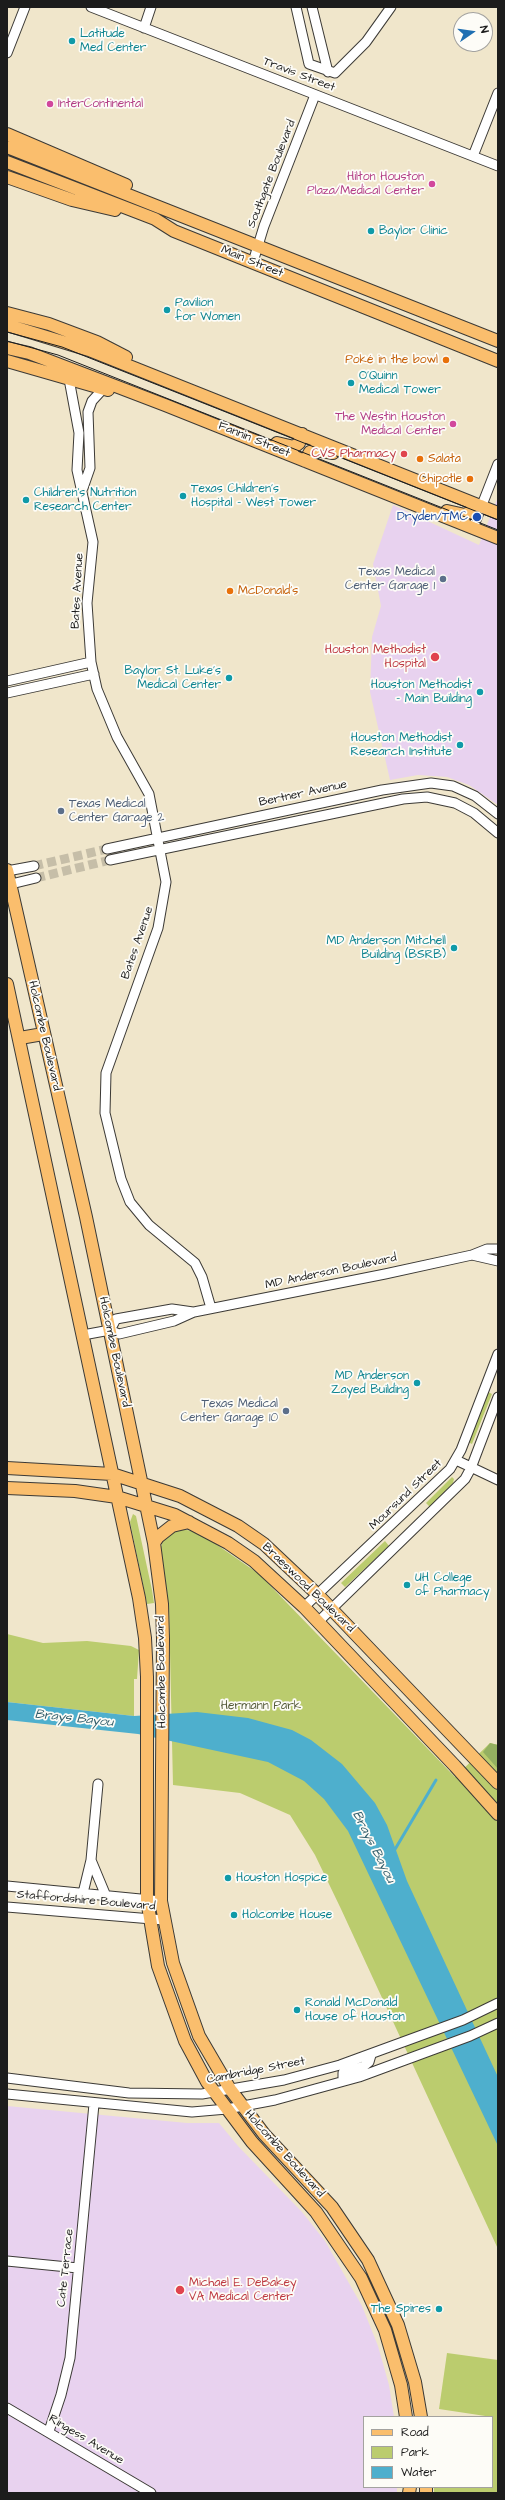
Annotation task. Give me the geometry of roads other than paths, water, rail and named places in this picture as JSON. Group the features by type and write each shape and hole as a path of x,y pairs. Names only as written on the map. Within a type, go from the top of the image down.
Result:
{"main road":[{"path":"7,134 142,192 159,206"},
{"name":"Main Street","path":"7,147 498,341"},
{"name":"Main Street","path":"7,162 155,219 174,231 498,361"},
{"path":"7,177 72,200 155,219"},
{"path":"7,313 49,324 97,342 173,383"},
{"name":"Fannin Street","path":"7,325 89,350 498,513"},
{"name":"Fannin Street","path":"7,348 30,353 166,405 498,538"},
{"path":"7,361 103,389 166,405"},
{"path":"224,428 236,428 287,447 294,447 299,443 302,434"},
{"path":"305,461 310,452 316,450 324,450 355,461 364,460"},
{"path":"391,496 402,493 457,515 470,514 481,506"},
{"name":"Holcombe Boulevard","path":"7,870 9,885 110,1330 154,1543 162,1604 163,1778 161,1901 173,1963 184,1998 199,2036 230,2089 242,2107 264,2134 332,2207 368,2260 398,2325 418,2396 421,2416"},
{"name":"Holcombe Boulevard","path":"7,984 20,1038 38,1130 139,1598 145,1638 147,1677 147,1900 158,1966 169,2001 185,2041 213,2092 252,2142 316,2212 355,2268 385,2330 403,2398 406,2416"},
{"path":"20,1038 43,1034"},
{"name":"Braeswood Boulevard","path":"7,1468 112,1474 180,1496 238,1526 269,1548 332,1608 498,1783"},
{"name":"Braeswood Boulevard","path":"7,1488 74,1491 117,1497 146,1505 189,1522 228,1543 254,1561 304,1607 455,1766 498,1814"},
{"path":"154,1543 158,1537 172,1526 189,1522"},
{"path":"355,2268 368,2260"},
{"path":"403,2398 418,2396"}],"street":[{"path":"7,53 25,7"},
{"name":"Travis Street","path":"91,7 498,166"},
{"path":"144,28 151,7"},
{"path":"296,7 309,64 328,72 335,73 366,42 391,7"},
{"path":"312,7 328,72"},
{"path":"473,156 498,93"},
{"name":"Southgate Boulevard","path":"253,262 315,95"},
{"name":"Bates Avenue","path":"69,379 79,433 77,470 83,488 93,542 87,603 91,662 104,707 117,737 149,794 166,882 162,913 106,1073 105,1113 121,1179 130,1202 148,1225 195,1263 202,1277 211,1308"},
{"name":"Bates Avenue","path":"83,488 90,468 88,412 92,401 103,389"},
{"path":"473,528 498,464"},
{"path":"7,681 91,662"},
{"path":"7,693 94,674"},
{"name":"Bertner Avenue","path":"107,849 382,790 431,783 453,786 475,796 498,814"},
{"name":"Bertner Avenue","path":"110,860 388,801 427,797 455,803 474,813 498,833"},
{"path":"7,870 34,866"},
{"path":"9,885 36,878"},
{"name":"MD Anderson Boulevard","path":"82,1335 110,1330 119,1334 174,1321 194,1312 211,1308 472,1255 487,1249 498,1249"},
{"name":"MD Anderson Boulevard","path":"472,1255 498,1261"},
{"name":"MD Anderson Boulevard","path":"110,1330 116,1320 172,1309 194,1312"},
{"name":"Moursund Street","path":"304,1607 450,1470 456,1460 498,1354"},
{"path":"318,1622 465,1479 471,1468 498,1397"},
{"path":"456,1460 498,1480"},
{"path":"83,1894 91,1860 98,1784"},
{"path":"91,1860 106,1896"},
{"name":"Staffordshire Boulevard","path":"7,1886 161,1901"},
{"name":"Staffordshire Boulevard","path":"7,1907 164,1920"},
{"name":"Cambridge Street","path":"7,2078 129,2093 191,2094 213,2092 284,2080 370,2055 463,2020 498,2003"},
{"path":"7,2094 94,2104 192,2112 242,2107 343,2081 421,2054 498,2023"},
{"path":"343,2081 343,2074 364,2066 369,2062 370,2055"},
{"name":"Cate Terrace","path":"49,2431 61,2395 70,2358 94,2104"},
{"path":"7,2261 78,2268"},
{"name":"Ringess Avenue","path":"7,2408 49,2431 151,2493"}],"water":[{"name":"Brays Bayou","path":"7,1702 134,1716 197,1712 248,1718 292,1730 311,1740 342,1764 375,1803 387,1825 407,1881 498,2077 498,2146 348,1831 324,1799 304,1781 268,1762 138,1734 7,1720"}],"waterway":[{"path":"394,1851 436,1780"}],"tunnel":[{"path":"34,866 107,849"},
{"path":"36,878 110,860"}],"tram line":[{"path":"7,332 62,347 498,520"},
{"path":"7,341 58,355 498,530"}],"place":[{"name":"Latitude Med Center","path":"72,41"},
{"name":"InterContinental","path":"50,104"},
{"name":"Hilton Houston Plaza/Medical Center","path":"432,184"},
{"name":"Baylor Clinic","path":"371,231"},
{"name":"Pavilion for Women","path":"167,310"},
{"name":"Poké in the bowl","path":"446,360"},
{"name":"O'Quinn Medical Tower","path":"351,383"},
{"name":"The Westin Houston Medical Center","path":"453,424"},
{"name":"CVS Pharmacy","path":"404,454"},
{"name":"Salata","path":"420,459"},
{"name":"Chipotle","path":"470,479"},
{"name":"Texas Children's Hospital - West Tower","path":"183,496"},
{"name":"Children's Nutrition Research Center","path":"26,500"},
{"name":"Dryden/TMC","path":"477,517"},
{"name":"Texas Medical Center Garage 1","path":"443,579"},
{"name":"McDonald's","path":"230,591"},
{"name":"Houston Methodist Hospital","path":"435,657"},
{"name":"Baylor St. Luke's Medical Center","path":"229,678"},
{"name":"Houston Methodist - Main Building","path":"480,692"},
{"name":"Houston Methodist Research Institute","path":"460,745"},
{"name":"Texas Medical Center Garage 2","path":"61,811"},
{"name":"MD Anderson Mitchell Building (BSRB)","path":"454,948"},
{"name":"MD Anderson Zayed Building","path":"417,1383"},
{"name":"Texas Medical Center Garage 10","path":"286,1411"},
{"name":"UH College of Pharmacy","path":"407,1585"},
{"name":"Houston Hospice","path":"228,1878"},
{"name":"Holcombe House","path":"234,1915"},
{"name":"Ronald McDonald House of Houston","path":"297,2010"},
{"name":"Michael E. DeBakey VA Medical Center","path":"180,2290"},
{"name":"The Spires","path":"439,2309"}],"park label":[{"name":"Hermann Park","path":"261,1706"}]}
